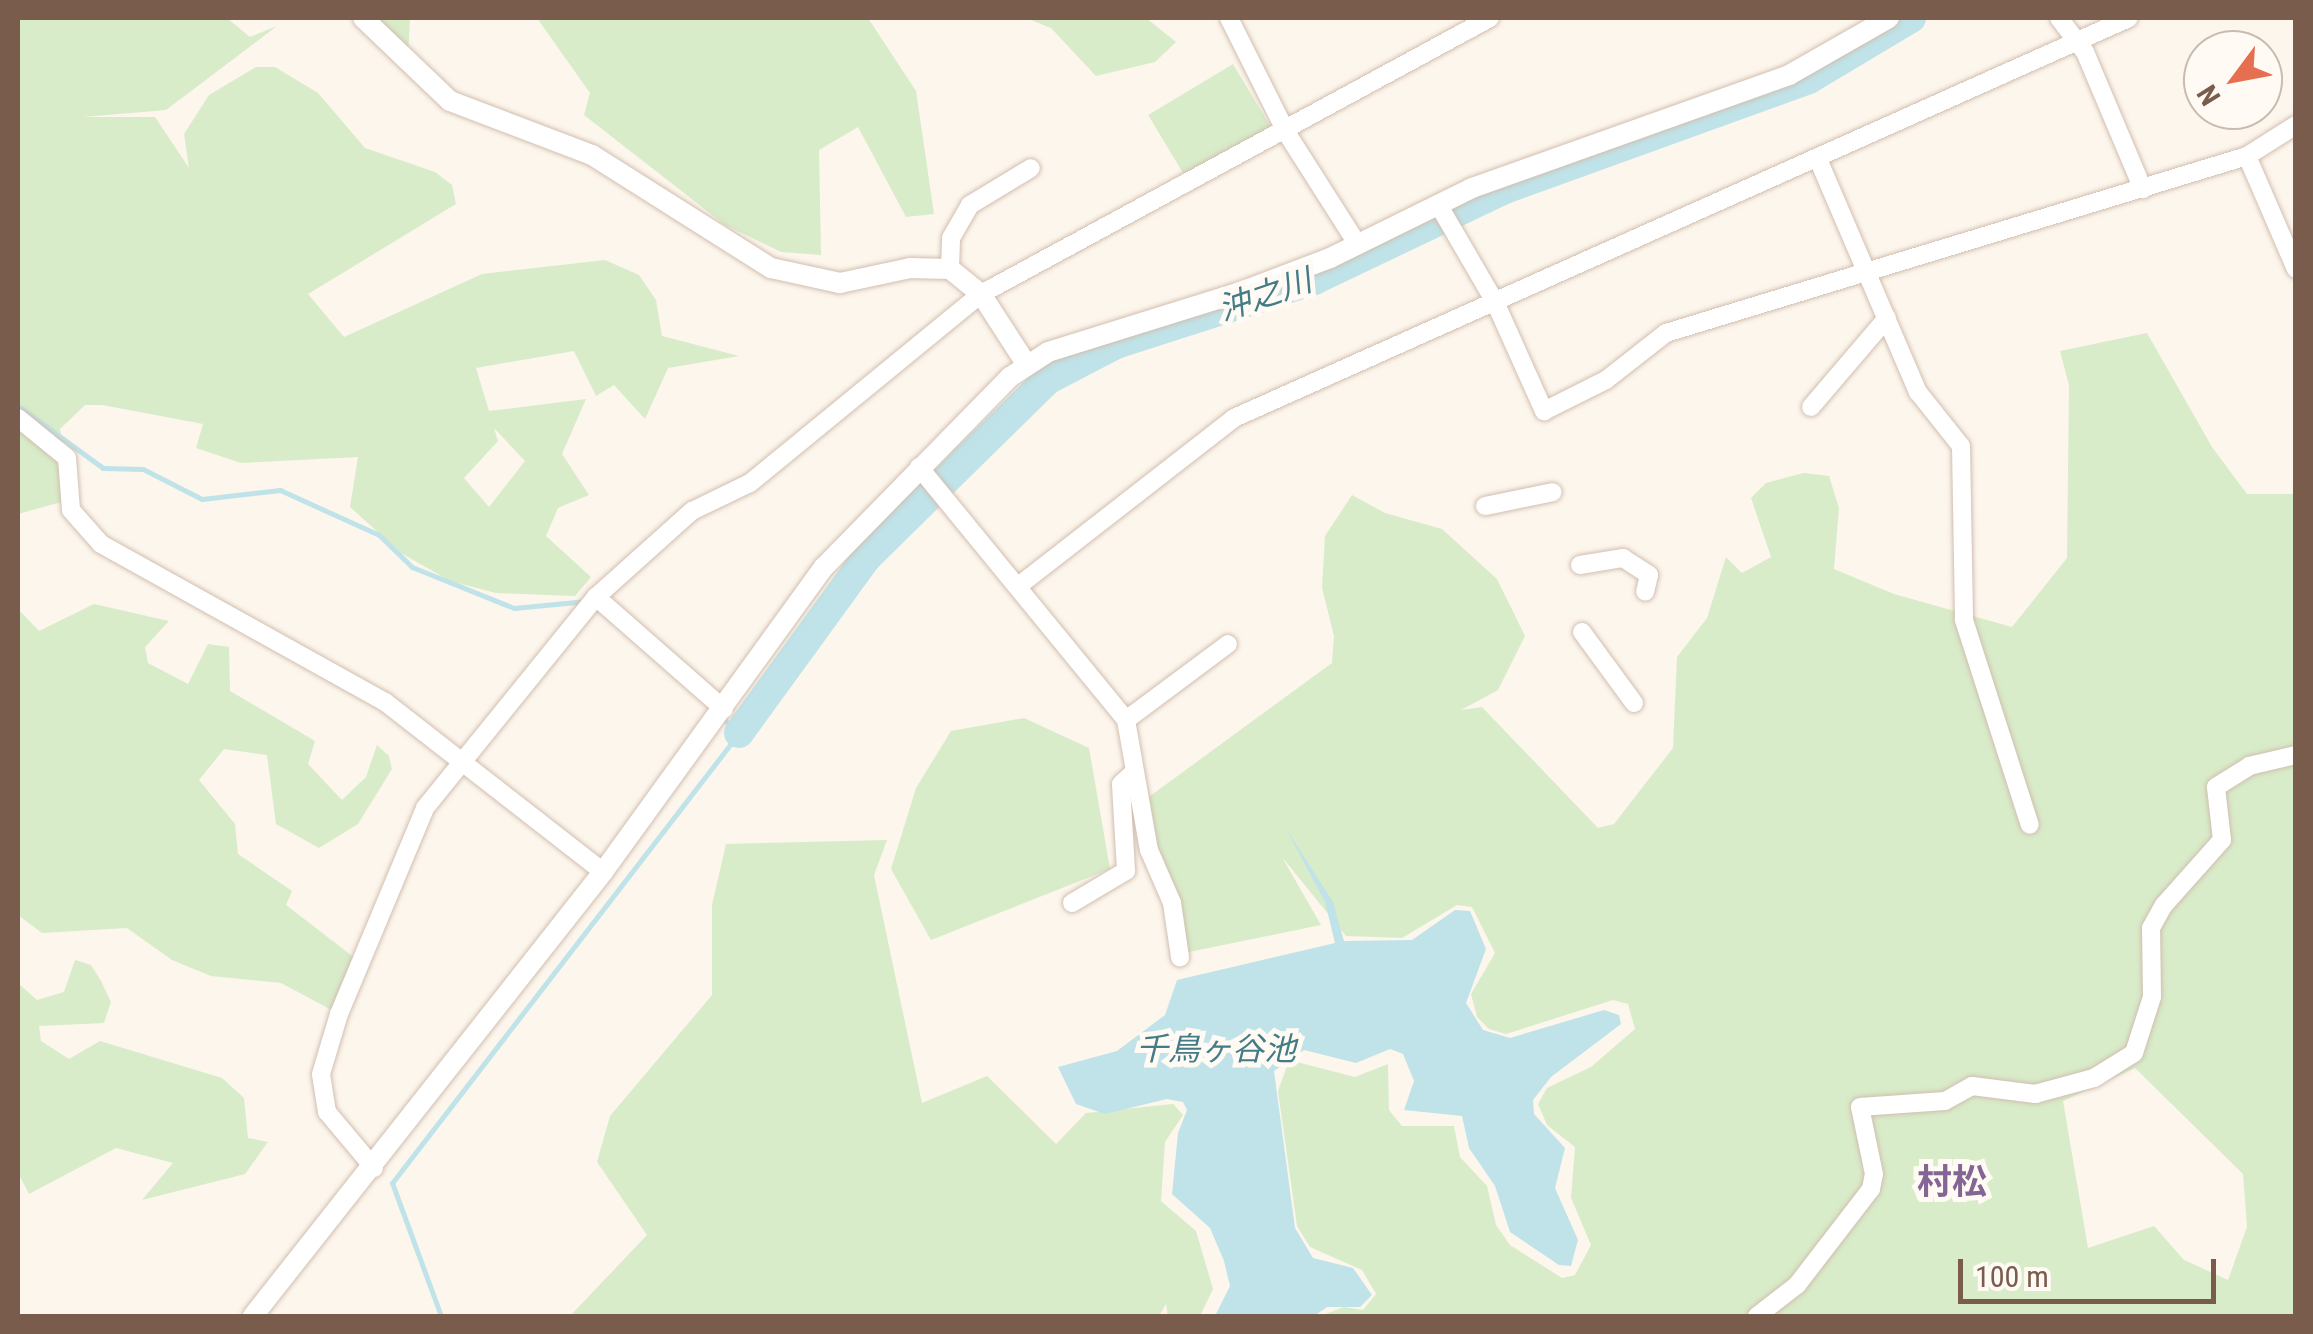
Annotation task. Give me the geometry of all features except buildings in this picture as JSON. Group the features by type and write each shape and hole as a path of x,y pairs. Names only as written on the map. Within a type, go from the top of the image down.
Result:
{"street":[{"path":"364,18 450,100 592,155 772,268 840,283 910,268 950,269 982,294 1027,365"},
{"path":"1229,18 1286,132 1358,245"},
{"path":"374,1168 327,1112 321,1074 403,848 425,808 596,597 692,510 750,483 982,294 1490,18"},
{"path":"256,1315 602,872 824,568 919,467 1027,365 1048,352 1238,293 1358,245 1438,204 1789,74 1889,18"},
{"path":"2059,18 2077,42 2144,189"},
{"path":"1021,584 1234,418 2128,18"},
{"path":"1438,204 1496,302 1544,411 1606,380 1666,333 2247,156 2296,124"},
{"path":"2247,156 2296,269"},
{"path":"1818,159 1870,272 1918,392 1962,446 1964,620 2030,825"},
{"path":"950,269 951,238 970,205 1031,168"},
{"path":"1811,407 1887,318"},
{"path":"18,418 68,458 72,510 101,544 373,695 602,872"},
{"path":"919,467 1021,584 1126,720 1132,774 1149,850 1172,903 1180,957"},
{"path":"1486,506 1552,492"},
{"path":"1580,566 1623,558 1649,576 1645,592"},
{"path":"596,597 724,709"},
{"path":"1582,632 1634,703"},
{"path":"1126,720 1228,644"},
{"path":"1756,1316 1798,1285 1871,1189 1860,1107 1945,1101 1972,1086 2035,1094 2094,1078 2134,1053 2152,998 2152,928 2164,905 2222,840 2216,786 2249,766 2296,755"},
{"path":"1072,903 1126,871 1121,784 1132,774"}],"green space":[{"path":"18,18 227,18 250,37 277,26 166,110 83,117 155,117 189,168 184,134 209,95 256,67 275,67 318,93 365,148 435,172 452,185 456,204 308,294 344,337 482,274 605,260 639,275 656,300 662,336 739,356 668,368 645,419 614,385 596,396 574,351 476,368 489,411 586,399 562,454 589,495 558,508 546,536 591,577 575,596 496,593 450,581 401,553 350,507 358,457 241,463 196,448 203,424 102,405 85,405 60,429 72,499 18,514","holes":["494,428 525,461 489,507 464,478 498,441"]},
{"path":"353,18 410,18 408,58"},
{"path":"537,18 868,18 916,91 934,214 906,217 858,127 819,150 821,255 781,252 725,225 584,115 590,93"},
{"path":"1026,18 1146,18 1176,42 1155,62 1096,76 1051,28"},
{"path":"1233,64 1272,129 1187,180 1148,115"},
{"path":"2147,333 2212,447 2247,494 2295,494 2295,1316 1320,1316 1344,1307 1363,1310 1376,1294 1362,1270 1310,1247 1297,1226 1278,1091 1289,1060 1355,1077 1388,1064 1389,1110 1402,1126 1454,1126 1460,1157 1487,1186 1496,1225 1510,1245 1562,1278 1575,1275 1591,1245 1571,1198 1575,1147 1547,1125 1538,1104 1547,1088 1591,1067 1635,1029 1628,1004 1613,1000 1506,1034 1489,1029 1477,1017 1471,994 1495,953 1472,907 1457,905 1402,938 1346,936 1282,857 1321,925 1189,952 1183,947 1146,799 1332,663 1334,636 1322,588 1325,536 1352,495 1385,513 1442,529 1497,579 1525,636 1498,690 1461,710 1482,707 1598,828 1614,824 1673,748 1677,657 1707,618 1726,557 1742,573 1771,557 1751,498 1766,483 1804,473 1829,476 1839,508 1834,569 1894,594 2012,627 2067,558 2069,385 2060,351","holes":["2135,1068 2243,1174 2247,1227 2228,1280 2184,1260 2154,1226 2088,1248 2063,1101"]},
{"path":"94,604 169,621 145,647 148,663 188,684 208,644 229,647 230,691 315,741 308,764 342,800 366,777 377,745 389,756 392,769 358,824 319,848 276,824 267,755 224,749 199,780 235,824 238,854 292,891 286,905 360,962 339,1014 281,983 211,976 172,960 127,928 42,933 18,915 18,609 39,631"},
{"path":"1024,718 1089,748 1110,869 931,940 891,869 916,788 951,731"},
{"path":"887,840 874,875 922,1103 987,1076 1056,1144 1086,1113 1173,1104 1183,1115 1165,1142 1161,1201 1196,1231 1213,1289 1200,1316 1168,1316 1166,1304 1159,1316 570,1316 647,1235 597,1162 610,1116 712,995 712,905 726,844"},
{"path":"75,960 91,965 111,1002 104,1023 39,1026 41,1041 69,1059 100,1041 222,1078 244,1098 248,1138 268,1142 245,1174 142,1200 173,1163 116,1148 29,1194 18,1173 18,983 37,1000 64,992"}],"water":[{"name":"千鳥ヶ谷池","path":"1285,827 1333,902 1344,941 1412,940 1455,910 1470,911 1486,949 1466,1003 1483,1030 1510,1038 1604,1010 1619,1015 1621,1024 1551,1077 1533,1100 1534,1114 1565,1148 1555,1188 1578,1240 1571,1266 1559,1265 1510,1232 1495,1186 1469,1148 1462,1116 1404,1110 1414,1081 1403,1054 1390,1049 1356,1063 1304,1050 1274,1071 1295,1228 1313,1258 1353,1268 1372,1295 1360,1307 1327,1307 1314,1316 1215,1316 1230,1286 1224,1261 1210,1228 1172,1194 1178,1133 1187,1110 1183,1102 1167,1099 1105,1114 1076,1104 1058,1067 1117,1051 1165,1015 1177,980 1335,943 1325,902"}],"waterway":[{"name":"沖之川","path":"739,733 866,558 1047,380 1116,344 1314,280 1505,189 1809,79 1911,18"},
{"path":"18,406 103,468 143,469 202,499 280,490 379,535 412,567 514,608 587,601"},
{"path":"441,1316 392,1183 739,733 720,716"}],"district":[{"name":"村松","path":"1952,1183"}]}
